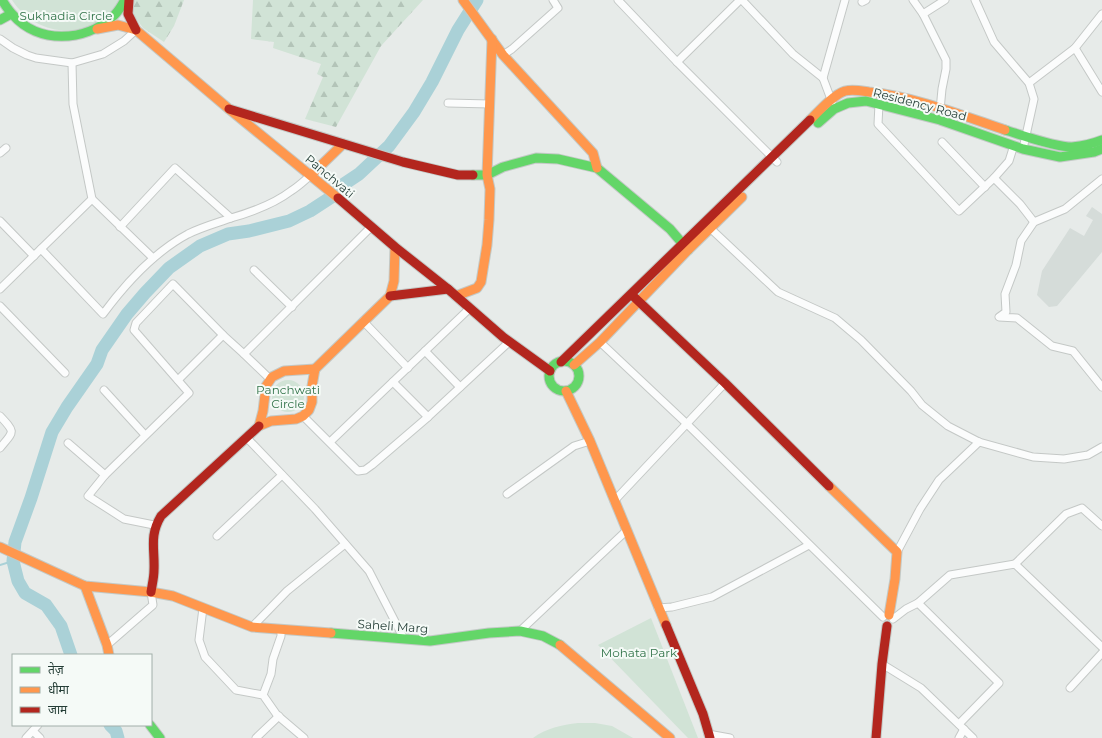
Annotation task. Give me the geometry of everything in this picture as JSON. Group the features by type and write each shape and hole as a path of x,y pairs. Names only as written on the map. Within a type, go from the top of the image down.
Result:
{"main road":[{"path":"2,3 11,14 23,24 39,33 56,37 75,37 97,29 107,22 117,13 125,0"},
{"name":"Panchvati","path":"129,0 128,14 136,30 395,247 448,289 509,342 550,371"},
{"path":"463,0 503,54 592,153 597,168"},
{"path":"0,20 11,14"},
{"name":"Panchvati","path":"97,29 118,25 136,30"},
{"path":"456,296 477,288 481,282 487,245 490,189 487,175 492,39"},
{"path":"561,362 566,361 574,365 579,373 577,383 571,390 556,390 552,386 550,382 550,371 552,367 561,362 631,294 686,247 774,160 831,100 845,91 856,90 889,94 940,108 1026,137 1070,147 1088,145 1102,140"},
{"name":"Residency Road","path":"686,247 728,212 774,160 834,109 848,103 866,101 879,104 940,120 1023,149 1060,157 1094,152 1102,149"},
{"path":"229,109 403,162 458,175 487,175 503,167 536,158 558,159 597,168 670,228 686,247"},
{"path":"312,176 345,144"},
{"path":"259,426 263,413 264,394 270,379 284,371 305,371 315,369 390,296 394,281 395,247"},
{"path":"574,365 600,342 639,301 686,247"},
{"path":"390,296 448,289"},
{"path":"631,294 725,383 897,552 896,579 888,619 882,664 876,738"},
{"path":"151,592 154,569 152,543 154,525 161,516 259,426 271,420 296,420 303,416 309,410 312,402 312,386 315,369"},
{"path":"566,391 590,441 703,714 709,736"},
{"name":"Saheli Marg","path":"0,547 85,586 151,592 173,596 252,627 430,641 489,633 520,631 543,636 560,646 584,665 670,738"},
{"path":"85,586 107,652"},
{"path":"151,726 160,738"}],"street":[{"path":"503,54 512,49 558,8 553,0"},
{"path":"618,0 774,160"},
{"path":"677,62 741,0 793,54 823,78 834,109"},
{"path":"823,78 845,0"},
{"path":"913,0 923,14 946,60 940,120"},
{"path":"923,14 945,0"},
{"path":"975,0 994,42 1029,83 1034,100 1023,149"},
{"path":"1029,83 1075,48 1102,14"},
{"path":"0,39 13,48 36,58 72,63 103,54 124,41 136,30"},
{"path":"1075,48 1102,92"},
{"path":"72,63 73,104 92,199 153,258"},
{"path":"448,103 490,104"},
{"path":"879,104 878,124 958,211 985,187 1009,161 1014,145"},
{"path":"942,142 985,187"},
{"path":"0,153 6,148"},
{"path":"120,227 175,168 231,218"},
{"path":"41,249 103,314 115,298 153,258 170,245 189,234 248,213 277,200 291,192 312,176"},
{"path":"994,178 1020,204 1034,222"},
{"path":"1102,179 1065,209 1034,222 1021,241 1016,265 1005,294 1006,312 999,317 1017,318 1052,346 1073,351 1102,387"},
{"path":"0,289 92,199"},
{"path":"0,221 34,256"},
{"path":"244,354 372,227"},
{"path":"710,228 778,292 835,318 861,340 911,391 922,405 948,426 979,442 1033,456 1064,459 1088,455 1102,447"},
{"path":"254,270 292,307"},
{"path":"154,525 124,519 88,496 105,475 189,393 134,330 136,323 173,284 223,335 270,379"},
{"path":"0,306 65,373"},
{"path":"330,442 470,308"},
{"path":"363,321 408,368"},
{"path":"178,380 223,335"},
{"path":"303,416 358,471 365,470 428,417 509,342"},
{"path":"600,342 687,424 809,545 888,619 918,603 950,576 1015,564 1066,514 1082,508 1102,526"},
{"path":"425,351 460,386"},
{"path":"393,382 428,417"},
{"path":"614,501 725,383"},
{"path":"104,390 145,435"},
{"path":"0,416 12,430 11,434 0,448"},
{"path":"246,437 315,509 369,571 404,639"},
{"path":"507,494 574,446 590,441"},
{"path":"897,552 920,509 938,480 979,442"},
{"path":"68,443 105,475"},
{"path":"217,536 282,475"},
{"path":"520,631 626,530"},
{"path":"252,627 287,591 345,544"},
{"path":"658,608 672,607 712,597 809,545"},
{"path":"1015,564 1102,646"},
{"path":"107,652 153,605 151,592"},
{"path":"918,603 999,683 958,724"},
{"path":"203,608 199,640 205,657 236,690 263,695 279,716 304,738"},
{"path":"263,695 271,674 273,659 281,636 281,630"},
{"path":"1070,688 1102,653"},
{"path":"882,664 921,688 973,738"},
{"path":"256,738 279,716"},
{"path":"26,738 37,726"},
{"path":"960,738 964,729"},
{"path":"33,731 40,738"},
{"path":"709,736 730,738"}],"shaded area":[{"path":"1092,207 1102,214 1102,252 1057,306 1049,307 1037,295 1042,271 1070,228 1084,236 1093,220 1086,216"}],"green space":[{"name":"Sukhadia Circle","path":"12,0 120,0 111,12 86,28 58,30 45,27 33,20 21,12"},
{"path":"132,0 184,0 174,26 164,42 143,28 130,10"},
{"path":"253,0 423,0 381,46 336,127 305,119 323,77 317,74 321,64 273,48 274,42 251,39"},
{"name":"Panchwati Circle","path":"285,380 291,380 300,384 304,396 300,408 291,412 285,412 276,408 272,399 272,393 276,384"},
{"name":"Mohata Park","path":"651,618 698,738 688,738 598,645"},
{"path":"578,723 595,723 612,726 633,738 533,738 554,728"}],"waterway":[{"path":"71,654 61,626 46,605 25,593 18,581 13,561 15,542 52,432 67,407 97,364 102,350 127,314 145,293 169,268 200,246 228,234 249,231 289,221 310,211 333,196 344,184 359,174 389,146 414,112 432,82 458,30 477,0"},
{"path":"0,565 13,561"},
{"path":"111,726 116,731 118,738"}],"traffic: fast":[{"path":"2,0 7,8 23,24 35,31 48,35 62,36 75,35 89,31 101,25 116,14 125,0"},
{"path":"0,20 11,14"},
{"path":"818,123 834,109 848,103 866,101 940,120 1023,149 1060,157 1094,152 1102,149"},
{"path":"1005,130 1047,143 1072,147 1102,140"},
{"path":"473,175 487,175 503,167 536,158 558,159 597,168 670,229 688,250"},
{"path":"564,361 575,365 579,376 575,387 564,391 553,387 549,376 553,365 564,361"},
{"path":"331,633 430,641 489,633 520,631 543,636 560,645"},
{"path":"151,726 160,738"}],"traffic: slow":[{"path":"463,0 503,55 593,153 597,168"},
{"path":"97,29 118,25 136,30 229,109 338,198"},
{"path":"456,296 477,288 481,282 487,245 490,189 487,175 492,39"},
{"path":"810,120 840,93 854,90 887,94 921,102 1005,130"},
{"path":"311,175 343,144"},
{"path":"574,365 600,342 688,250 742,197"},
{"path":"315,369 390,296 394,281 395,247"},
{"path":"315,369 312,386 312,402 309,410 303,416 296,419 271,421 259,426 263,411 266,386 272,377 284,371 315,369"},
{"path":"566,391 590,441 666,625"},
{"path":"829,486 897,552 895,579 889,615"},
{"path":"0,547 85,586 151,592 173,596 252,627 331,633"},
{"path":"85,586 107,645 109,654"},
{"path":"560,645 670,738"}],"traffic: jam":[{"path":"129,0 128,14 136,30"},
{"path":"229,109 403,162 458,175 473,175"},
{"path":"561,362 810,120"},
{"path":"338,198 395,247 448,289 503,337 550,371"},
{"path":"390,296 448,289"},
{"path":"633,296 725,383 829,486"},
{"path":"151,592 154,573 153,543 157,523 161,516 259,426"},
{"path":"666,625 703,714 710,738"},
{"path":"876,738 882,664 887,626"}]}
